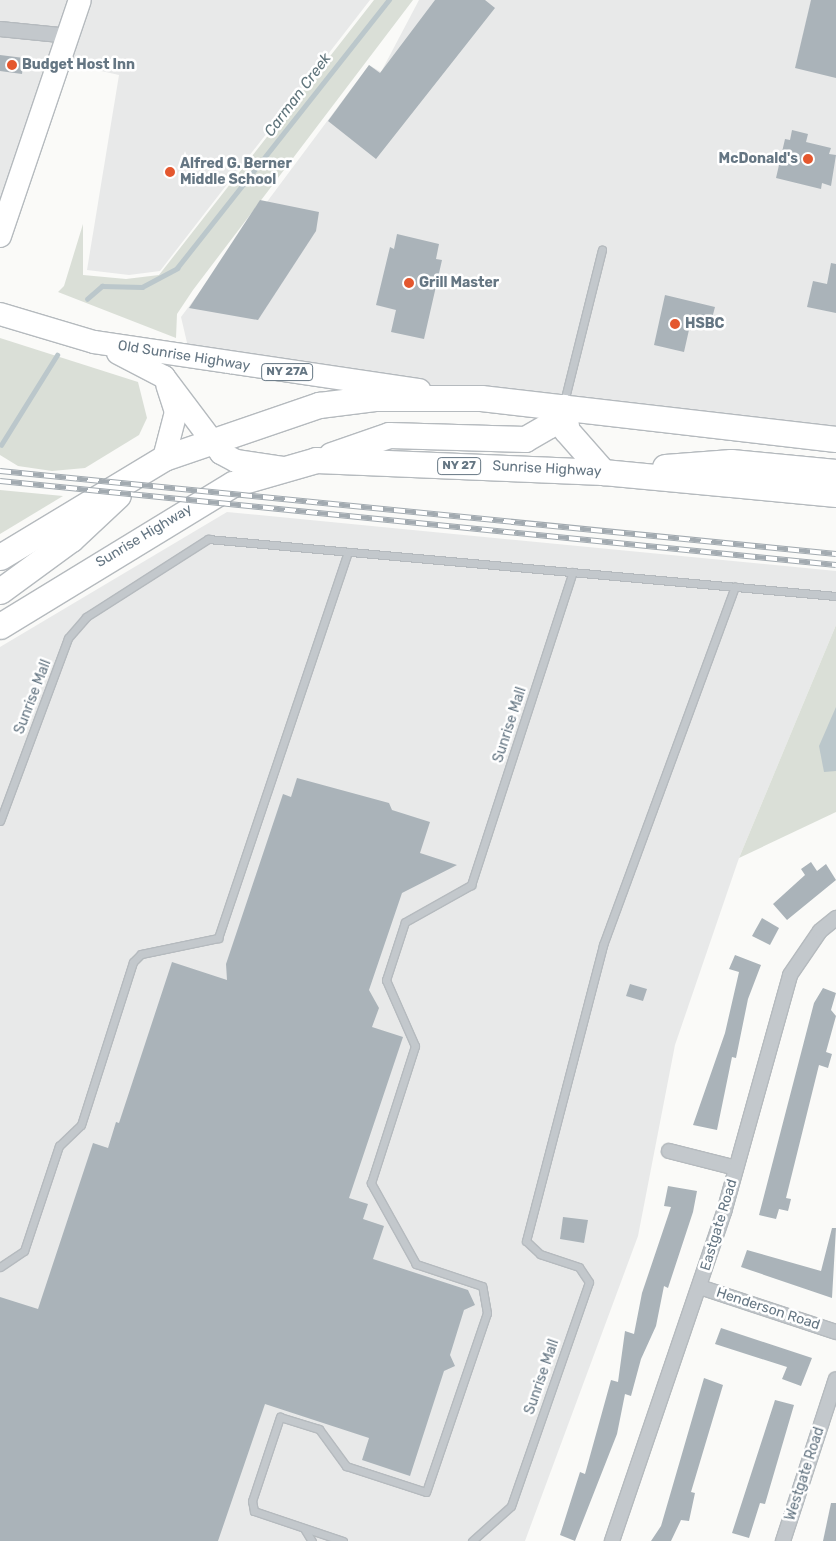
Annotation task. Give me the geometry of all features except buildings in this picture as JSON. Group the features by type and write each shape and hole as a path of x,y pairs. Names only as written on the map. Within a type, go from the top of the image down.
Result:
{"highway":[{"path":"0,557 142,469 164,458 209,440 319,405 374,398 481,398 836,439"},
{"path":"316,460 389,435 525,439 549,425 563,407"},
{"path":"563,407 567,431 603,472"},
{"name":"Sunrise Highway","path":"0,626 233,484 316,460 603,472 836,494"},
{"path":"631,474 688,463 731,462 836,472"},
{"path":"0,591 91,522 142,469"}],"main road":[{"path":"0,236 70,36 80,0"},
{"name":"Old Sunrise Highway","path":"0,314 94,342 481,398"},
{"name":"Old Sunrise Highway","path":"94,342 164,377 188,403 209,440 236,461 289,468"},
{"path":"164,377 176,412 164,458"}],"street":[{"path":"0,29 70,36"},
{"name":"Eastgate Road","path":"612,1541 700,1287 736,1168 790,975 820,931 836,918"},
{"path":"669,1151 736,1168"},
{"name":"Henderson Road","path":"700,1287 836,1332"},
{"name":"Westgate Road","path":"783,1541 836,1379"}],"lane":[{"path":"563,407 602,250"},
{"name":"Sunrise Mall","path":"0,821 68,638 86,617 208,539 348,552"},
{"path":"0,1267 24,1251 59,1146 81,1125 133,962 141,954 218,938 348,552 836,596"},
{"name":"Sunrise Mall","path":"305,1530 254,1511 253,1506 280,1417 319,1429 346,1466 426,1492 487,1313 482,1286 416,1264 371,1183 416,1046 386,980 405,922 471,886 573,572"},
{"name":"Sunrise Mall","path":"472,1541 511,1506 589,1282 579,1267 540,1254 526,1240 603,945 735,587"},
{"path":"305,1530 312,1541"},
{"path":"305,1530 343,1541"}],"shaded area":[{"name":"Alfred G. Berner Middle School","path":"0,0 370,0 160,271 129,275 87,270 119,75 48,59 33,118 0,205"},
{"path":"374,0 413,0 193,290 177,314 176,338 58,292 64,286 83,224 83,275 126,279 159,275"},
{"path":"419,0 836,0 836,427 192,364 181,317 369,65 381,72"},
{"path":"0,338 138,382 147,418 139,435 85,468 52,471 18,466 0,455"},
{"path":"0,490 63,496 0,534"},
{"path":"227,512 836,571 836,625 739,858 675,1045 638,1236 525,1541 0,1541 0,647"},
{"path":"836,625 836,812 739,858"},
{"path":"836,707 836,771 824,772 819,746"}],"waterway":[{"name":"Carman Creek","path":"87,299 102,286 142,287 177,268 389,0"},
{"name":"Carman Creek","path":"1,445 57,355"}],"railway":[{"path":"0,471 836,554"},
{"path":"0,481 836,565"}],"place":[{"name":"Budget Host Inn","path":"12,65"},
{"name":"McDonald's","path":"808,159"},
{"name":"Alfred G. Berner Middle School","path":"170,172"},
{"name":"Grill Master","path":"409,283"},
{"name":"HSBC","path":"675,324"}]}
